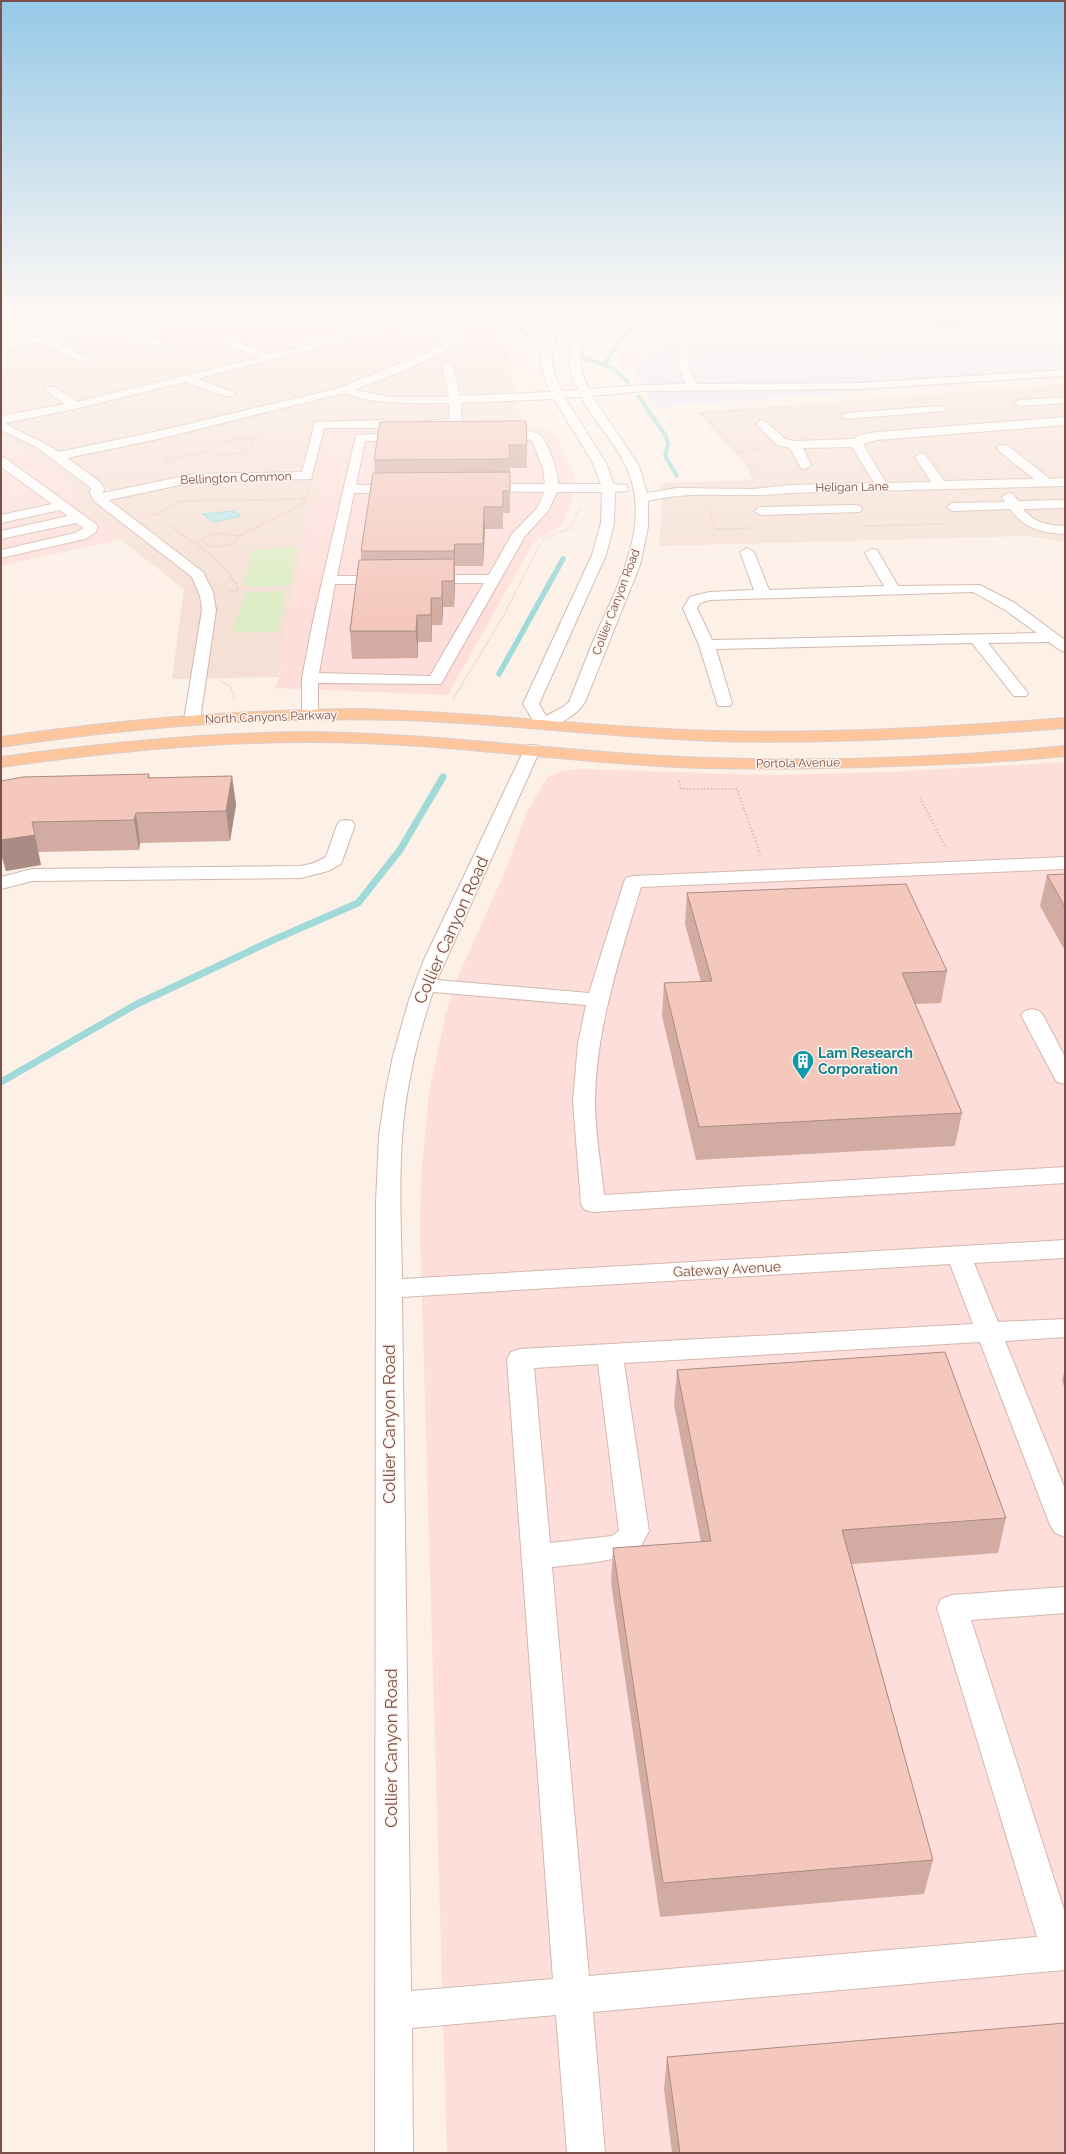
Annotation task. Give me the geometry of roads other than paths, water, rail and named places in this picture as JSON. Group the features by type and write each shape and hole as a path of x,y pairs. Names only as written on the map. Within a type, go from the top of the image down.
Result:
{"main road":[{"name":"North Canyons Parkway","path":"1,742 192,720 310,714 444,717 543,724"},
{"name":"Portola Avenue","path":"543,724 702,735 857,737 1065,723"},
{"name":"Collier Canyon Road","path":"532,750 543,724"},
{"name":"North Canyons Parkway","path":"1,762 190,741 301,736 406,740 532,750"},
{"name":"Portola Avenue","path":"532,750 656,761 718,764 926,760 1065,750"}],"street":[{"path":"1,420 41,413"},
{"path":"57,456 251,413"},
{"path":"310,714 310,678 329,580 360,438 421,432 456,423 456,413"},
{"path":"543,724 531,704 600,556 609,523 608,488 601,465 570,413"},
{"name":"Collier Canyon Road","path":"543,724 574,706 635,558 641,525 641,493 624,451 596,413"},
{"path":"847,416 888,413"},
{"path":"895,413 918,433"},
{"path":"762,424 781,442 796,445 856,443 864,438 877,436 1065,421"},
{"name":"Bellington Common","path":"99,498 182,479 307,476 319,424 395,424"},
{"path":"1,425 11,432 40,444 96,485 98,488 96,494 99,498 198,575 205,586 209,598 209,610 192,720"},
{"path":"421,432 458,436"},
{"path":"310,678 435,681 519,534 532,523 547,502 553,487 549,466 538,441 534,437 482,436"},
{"path":"856,443 882,486"},
{"path":"796,445 805,465"},
{"path":"1003,448 1046,482"},
{"path":"921,457 940,485"},
{"path":"1,462 91,526 90,530 80,536 1,554"},
{"name":"Heligan Lane","path":"466,488 608,488 641,493 769,492 790,489 1065,482"},
{"path":"998,484 1024,520 1038,527 1065,530"},
{"path":"349,489 412,488"},
{"path":"790,489 800,510"},
{"path":"952,506 1065,504"},
{"path":"1,519 62,506"},
{"path":"761,511 855,509"},
{"path":"1,535 79,518"},
{"path":"747,552 762,594"},
{"path":"872,553 893,590"},
{"path":"329,580 494,579"},
{"path":"724,703 707,645 690,608 695,600 709,596 975,588 991,594 1065,647"},
{"path":"707,645 1052,637"},
{"path":"976,638 1020,692"},
{"name":"Collier Canyon Road","path":"394,2153 389,1289 389,1177 393,1115 404,1054 415,1011 424,985 532,750"},
{"path":"1,883 32,875 301,872 321,867 334,860 346,825"},
{"path":"1065,863 633,882 596,1000 584,1101 593,1204 1065,1175"},
{"path":"424,985 596,1000"},
{"path":"1032,1015 1065,1077"},
{"name":"Gateway Avenue","path":"389,1289 1065,1249"},
{"path":"959,1256 1065,1525"},
{"path":"586,2153 520,1359 1065,1328"},
{"path":"537,1556 615,1548 630,1542 634,1531 610,1354"},
{"path":"393,2011 1062,1953 952,1608 1065,1600"}],"water":[{"path":"233,511 241,516 214,522 202,514"}],"waterway":[{"path":"650,413 666,436 668,445 665,456 677,476"},
{"path":"499,674 563,559"},
{"path":"1,1082 135,1005 271,941 358,903 400,850 443,777"}],"place":[{"name":"Lam Research Corporation","path":"803,1080"}]}
